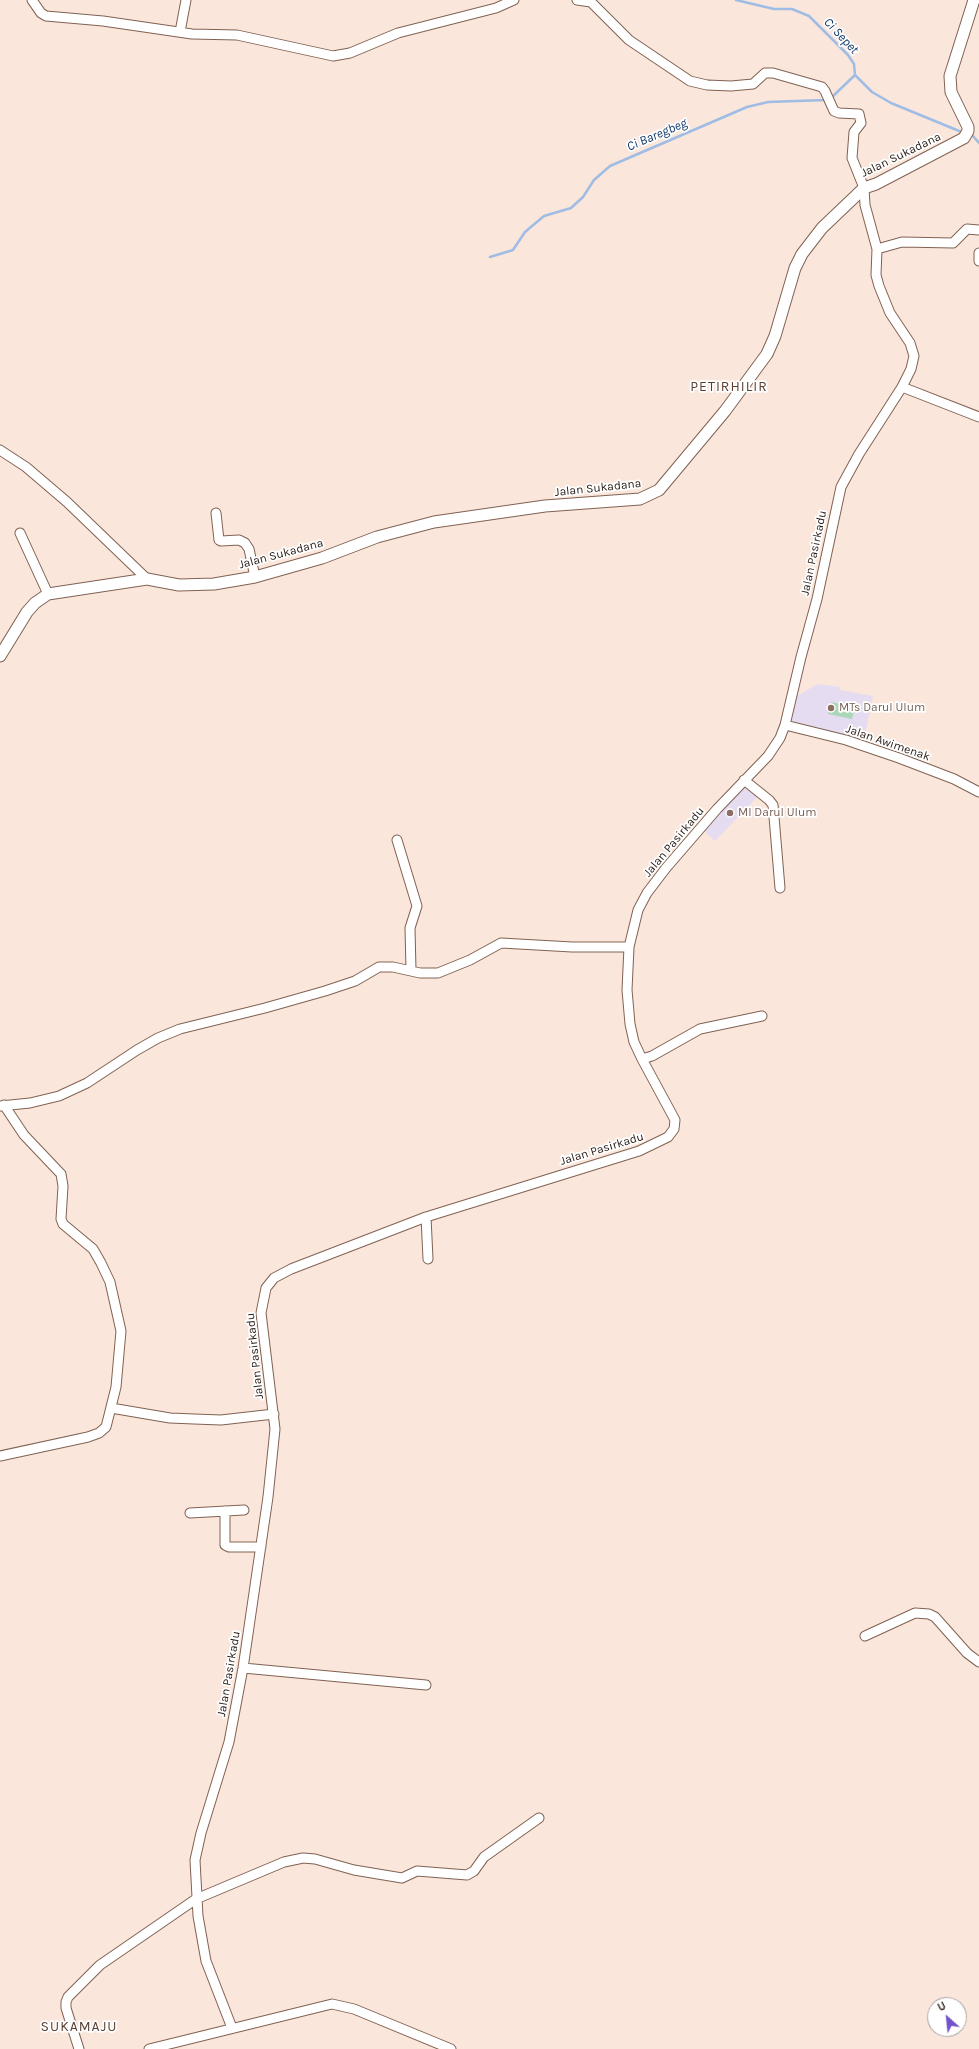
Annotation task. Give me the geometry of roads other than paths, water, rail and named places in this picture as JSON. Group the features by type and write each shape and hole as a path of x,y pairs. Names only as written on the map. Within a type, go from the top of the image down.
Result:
{"main road":[{"name":"Jalan Sukadana","path":"48,594 146,579 179,585 214,584 255,577 322,558 377,537 434,522 545,506 640,499 655,493 725,411 767,354 775,336 795,268 802,254 822,228 864,188 876,184 966,135 966,122 950,92 950,76 974,0"},
{"path":"0,656 27,612 48,594"}],"street":[{"path":"32,0 41,13 46,16 180,32 246,37 333,56 350,52 398,33 496,8 514,0"},
{"path":"180,32 186,0"},
{"name":"Jalan Pasirkadu","path":"232,2028 206,1961 196,1899 195,1860 201,1833 229,1742 243,1668 268,1497 275,1429 261,1313 266,1288 274,1278 291,1270 426,1217 639,1151 668,1137 674,1129 675,1120 634,1042 630,1024 627,990 629,947 638,910 647,893 693,837 773,749 785,725 799,664 819,592 842,486 859,454 902,387 911,369 914,356 910,343 890,314 876,275 877,249 865,205 864,188 852,158 854,132 861,123 861,118 856,113 836,112 822,87 769,72 765,73 753,84 708,85 690,81 629,40 591,2 577,0"},
{"path":"877,249 902,242 953,243 967,228 979,230"},
{"path":"979,253 979,261"},
{"path":"902,387 979,417"},
{"path":"0,450 26,467 67,502 146,579"},
{"path":"216,513 219,540 221,542 240,540 245,543 249,550 255,577"},
{"path":"20,533 48,594"},
{"name":"Jalan Awimenak","path":"785,725 846,740 954,779 979,792"},
{"path":"744,780 773,805 780,888"},
{"path":"397,840 417,906 410,928 411,970"},
{"path":"2,1106 30,1103 59,1096 110,1069 137,1050 158,1038 180,1029 265,1008 355,981 379,967 394,967 420,973 438,973 470,960 501,943 572,947 629,947"},
{"path":"642,1059 652,1056 700,1028 762,1016"},
{"path":"0,1456 99,1433 106,1427 116,1387 121,1331 110,1282 93,1249 63,1224 61,1219 63,1186 61,1174 24,1135 2,1106"},
{"path":"426,1217 428,1259"},
{"path":"111,1408 170,1418 221,1420 274,1414"},
{"path":"190,1513 244,1510"},
{"path":"225,1511 225,1545 230,1547 261,1547"},
{"path":"865,1636 915,1613 929,1614 935,1617 967,1653 979,1662"},
{"path":"243,1668 426,1685"},
{"path":"78,2049 66,2008 68,1997 100,1965 196,1899 284,1862 303,1858 315,1859 354,1870 402,1878 417,1871 467,1875 474,1871 484,1857 539,1818"},
{"path":"149,2049 332,2004 354,2008 451,2049"}],"waterway":[{"name":"Ci Sepet","path":"736,0 774,9 792,9 809,16 848,55 854,64 855,75 872,92 891,103 964,133"},
{"name":"Ci Baregbeg","path":"831,98 855,75"},
{"name":"Ci Baregbeg","path":"490,257 513,250 525,232 544,216 571,208 583,197 594,180 610,166 747,107 768,102 826,100"},
{"name":"Ci Sepet","path":"969,134 979,143"}],"place":[{"name":"MTs Darul Ulum","path":"831,708"},
{"name":"MI Darul Ulum","path":"730,813"}],"district":[{"name":"PETIRHILIR","path":"729,387"},
{"name":"SUKAMAJU","path":"79,2027"}]}
